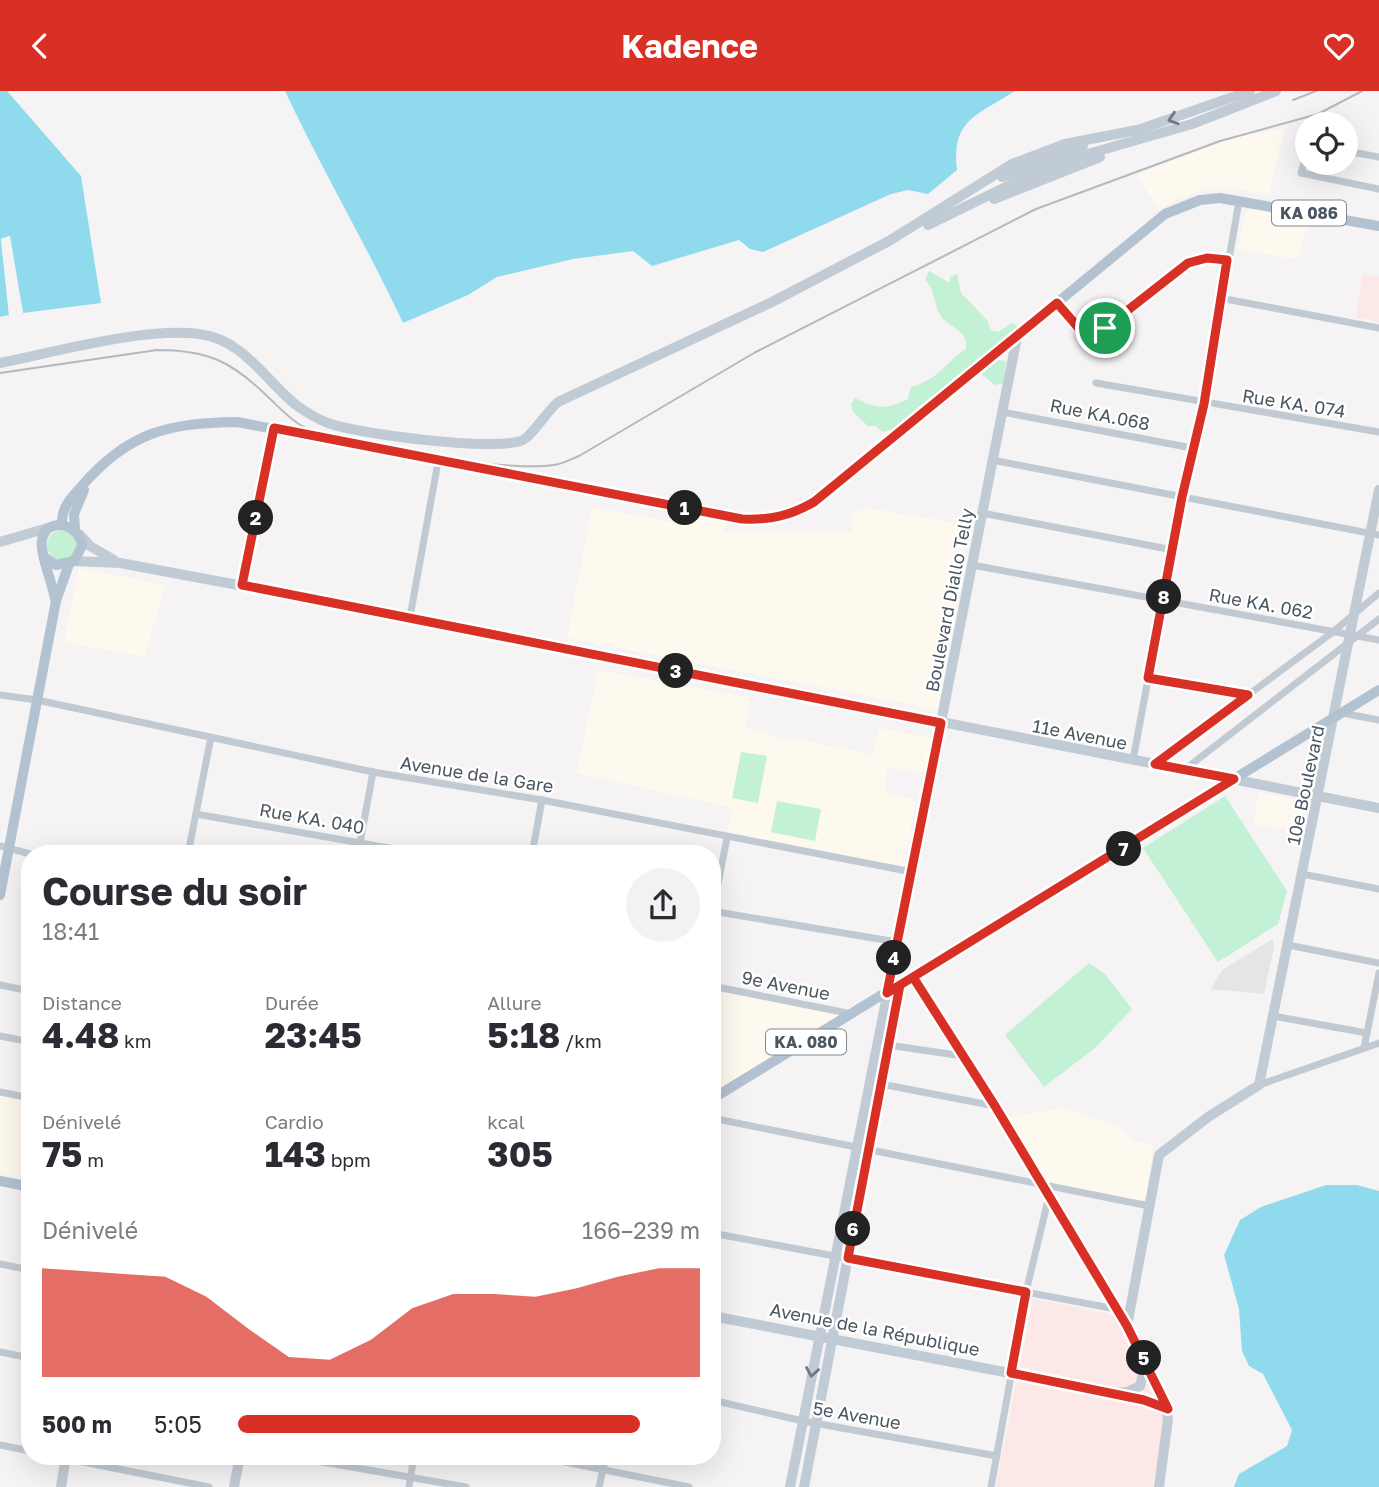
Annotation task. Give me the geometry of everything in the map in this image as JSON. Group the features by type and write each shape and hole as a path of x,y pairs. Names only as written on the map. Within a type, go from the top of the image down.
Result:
{"main road":[{"name":"KA 086","path":"57,526 69,501 96,469 125,445 167,429 237,422 742,519 777,518 814,502 1165,214 1200,200 1239,201 1379,226"},
{"name":"KA 086","path":"77,532 78,500 96,469"},
{"path":"0,895 4,848 56,601 71,563 82,546 77,532 57,526 41,543 56,601"},
{"path":"44,557 56,565 71,563"},
{"path":"900,985 1379,690"},
{"name":"KA. 080","path":"721,1094 900,985"},
{"path":"0,1181 21,1185"}],"street":[{"path":"889,241 1250,91"},
{"path":"0,363 108,341 199,334 232,345 268,375 295,404 330,424 490,446 522,440 558,402 772,303 1015,171 1068,151 1145,134 1276,91"},
{"path":"1358,153 1379,157"},
{"path":"1311,175 1379,189"},
{"path":"1133,760 1182,497 1204,404 1220,297 1239,201"},
{"path":"1057,303 1083,333 1093,334 1105,328 1188,263 1207,258 1227,260"},
{"path":"1220,297 1379,328"},
{"path":"1105,328 1128,343"},
{"name":"Boulevard Diallo Telly","path":"790,1487 1017,337"},
{"name":"Rue KA. 074","path":"1096,383 1204,404 1379,432"},
{"name":"Rue KA.068","path":"1002,412 1192,448"},
{"path":"242,585 274,428"},
{"path":"992,460 1375,534"},
{"path":"410,617 438,462"},
{"name":"10e Boulevard","path":"1259,1085 1337,714 1353,613 1375,534 1379,490"},
{"path":"982,513 1173,550"},
{"path":"0,542 28,531 57,526"},
{"path":"28,531 41,543"},
{"path":"77,532 90,546 120,563"},
{"path":"71,563 120,563"},
{"name":"11e Avenue","path":"120,563 410,617 1379,808"},
{"name":"Rue KA. 062","path":"972,565 1333,632 1350,638 1379,640"},
{"path":"1155,764 1333,632 1379,593"},
{"path":"1184,770 1350,638 1379,619"},
{"path":"1148,678 1248,695"},
{"name":"Avenue de la Gare","path":"0,695 37,700 373,772 542,800 727,838 820,852 912,871"},
{"path":"1337,714 1379,720"},
{"path":"190,845 211,737"},
{"path":"360,845 373,772"},
{"path":"534,845 542,800"},
{"name":"Rue KA. 040","path":"196,814 376,845"},
{"path":"721,868 727,838"},
{"path":"1302,874 1379,889"},
{"path":"721,913 897,942"},
{"path":"1288,945 1379,963"},
{"path":"1364,1048 1379,973"},
{"path":"913,977 995,1106 1146,1362 1168,1409 1159,1487"},
{"path":"0,985 21,989"},
{"path":"804,1487 900,985"},
{"name":"9e Avenue","path":"721,988 853,1014"},
{"path":"1273,1016 1367,1033"},
{"path":"0,1036 21,1040"},
{"path":"1127,1326 1157,1160 1163,1149 1259,1085 1379,1042"},
{"path":"888,1045 963,1056"},
{"path":"881,1084 995,1106"},
{"path":"0,1092 21,1096"},
{"path":"721,1120 1149,1206"},
{"path":"992,1487 1026,1292 1049,1196"},
{"path":"721,1235 1116,1309"},
{"path":"0,1264 21,1268"},
{"name":"Avenue de la République","path":"721,1318 1114,1393 1168,1409"},
{"path":"0,1352 21,1356"},
{"path":"1114,1393 1127,1392 1140,1385 1145,1376 1146,1362"},
{"name":"5e Avenue","path":"721,1402 803,1421 997,1456"},
{"path":"0,1445 21,1449"},
{"path":"61,1487 65,1465"},
{"path":"104,1465 209,1487"},
{"path":"234,1487 238,1465"},
{"path":"338,1465 466,1487"},
{"path":"409,1487 413,1465"},
{"path":"583,1465 689,1487"},
{"path":"599,1487 605,1465"}],"shaded area":[{"path":"1284,129 1269,195 1236,189 1202,189 1159,211 1137,174 1233,138"},
{"path":"1255,207 1311,216 1297,259 1237,250 1246,211"},
{"path":"1363,274 1379,277 1379,322 1356,317"},
{"path":"592,507 687,525 689,517 725,523 724,532 851,532 852,514 867,508 968,525 939,710 567,638"},
{"path":"79,568 165,585 145,657 64,642"},
{"path":"598,670 751,698 745,726 787,741 789,738 872,754 871,763 879,728 931,738 925,774 887,767 885,793 916,800 904,867 728,832 732,808 577,773"},
{"path":"1259,792 1308,802 1302,833 1253,824"},
{"path":"1273,939 1274,947 1264,994 1211,989 1222,970"},
{"path":"721,992 842,1016 721,1091"},
{"path":"0,1095 21,1099 21,1178 0,1174"},
{"path":"1062,1108 1119,1127 1134,1141 1153,1145 1146,1197 1141,1201 1046,1184 1004,1118"},
{"path":"1033,1299 1113,1315 1166,1419 1153,1487 996,1487"}],"green space":[{"path":"929,271 950,283 950,277 957,274 961,293 987,320 991,330 998,332 1012,323 1019,327 995,359 1006,361 1003,383 995,385 980,373 898,428 882,432 876,426 868,426 853,412 851,404 855,398 882,407 900,403 908,399 911,387 929,380 966,349 963,335 944,320 938,311 929,284 925,280"},
{"path":"62,530 72,535 77,545 72,555 62,560 52,555 47,545 52,535"},
{"path":"741,752 767,756 758,803 732,798"},
{"path":"1225,796 1287,891 1278,924 1218,962 1143,848"},
{"path":"777,801 821,809 815,841 771,832"},
{"path":"1089,963 1105,974 1132,1009 1095,1048 1044,1087 1005,1035"}],"water":[{"path":"0,91 7,91 81,176 101,303 23,313 9,236 1,239 9,315 0,317"},
{"path":"285,91 1015,91 969,121 958,140 957,170 928,194 908,190 891,194 763,252 750,249 739,240 652,266 633,251 573,259 497,277 468,295 403,323"},
{"path":"1326,1185 1357,1185 1379,1191 1379,1487 1234,1487 1239,1474 1287,1446 1292,1430 1263,1374 1249,1366 1242,1351 1239,1309 1224,1255 1240,1220 1261,1207"}],"pier":[{"path":"10,236 23,313 19,311 7,240 4,241 13,315 9,315 1,239"}],"railway":[{"path":"1293,100 1316,91"},
{"path":"0,373 157,350 190,352 229,366 253,383 292,419 322,434 387,450 465,462 532,466 557,464 579,456 754,353 1036,209 1220,141 1318,114 1362,91"}],"route":[{"path":"1105,328 1093,334 1083,333 1057,303 814,502 786,516 767,520 742,519 274,428 242,585 941,723 887,993 900,985 913,977 949,1035 995,1106 1127,1326 1168,1409 1114,1393 1011,1373 1026,1292 848,1258 900,985 1234,779 1155,764 1248,695 1148,678 1192,448 1204,404 1227,260 1207,258 1188,263 1105,328"}]}
